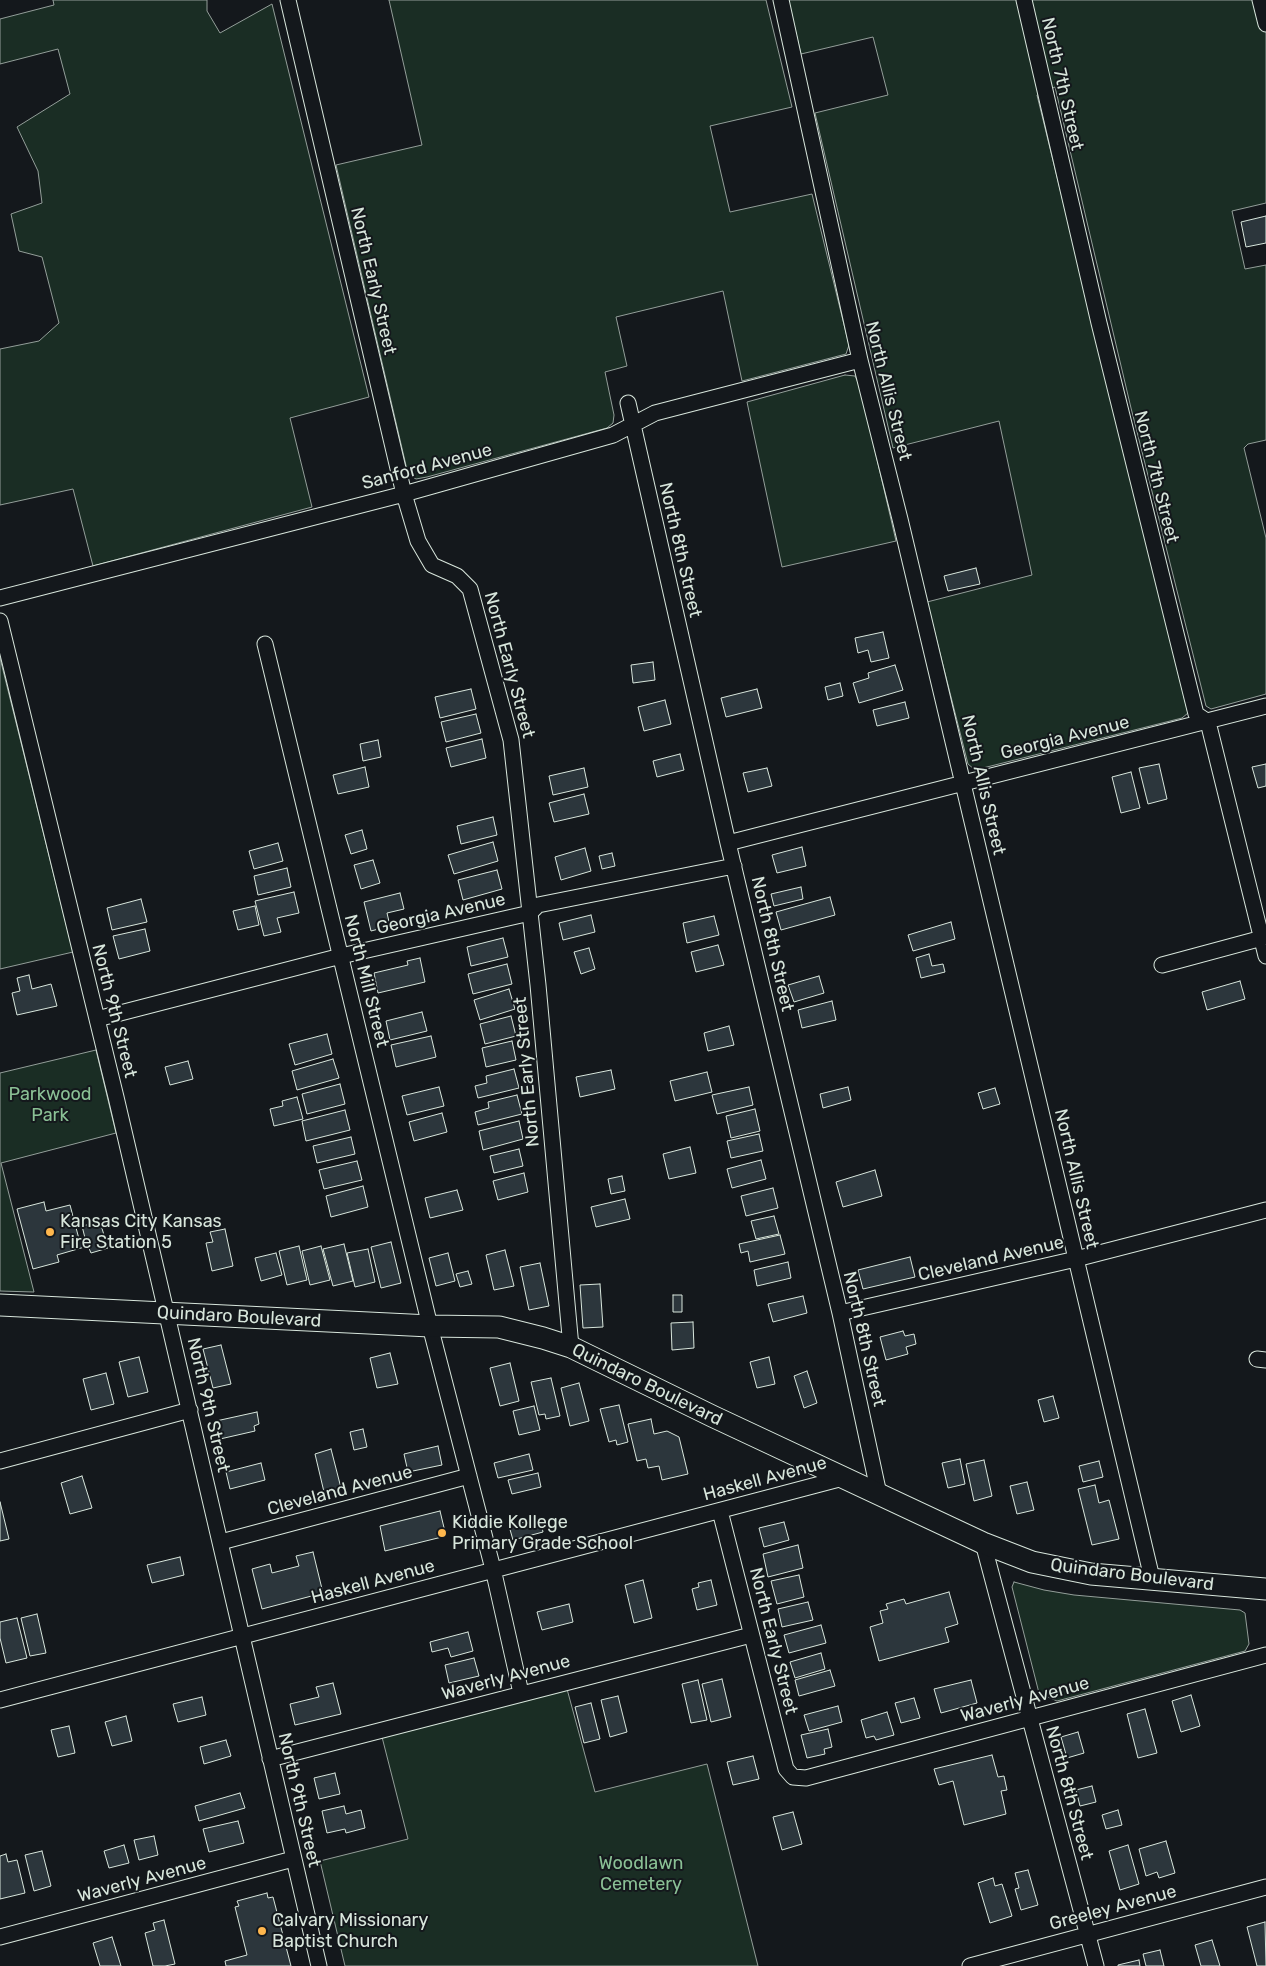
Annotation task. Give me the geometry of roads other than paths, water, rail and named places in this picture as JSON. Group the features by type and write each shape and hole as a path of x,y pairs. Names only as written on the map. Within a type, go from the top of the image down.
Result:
{"main road":[{"name":"Quindaro Boulevard","path":"0,1305 499,1328 543,1338 571,1347 843,1478 984,1543 1032,1562 1090,1574 1266,1589"}],"street":[{"name":"North Early Street","path":"288,0 404,494 418,541 432,565 457,576 470,589 511,740 538,985 571,1347"},
{"name":"North Allis Street","path":"781,0 860,360 963,783 1152,1578"},
{"name":"North 7th Street","path":"1024,0 1099,322 1196,714 1208,722 1264,938 1266,956"},
{"path":"1260,0 1266,24"},
{"name":"Sanford Avenue","path":"0,598 404,494 612,435 656,413 860,360"},
{"name":"North 8th Street","path":"628,403 728,842 840,1313 879,1494"},
{"name":"North 9th Street","path":"0,621 190,1410 319,1966"},
{"name":"North Mill Street","path":"265,644 430,1326 493,1569 521,1693"},
{"name":"Georgia Avenue","path":"728,842 1266,706"},
{"name":"Georgia Avenue","path":"97,1019 341,956 530,913 538,905 734,866"},
{"path":"1162,965 1264,938"},
{"name":"Cleveland Avenue","path":"840,1313 1076,1259 1266,1210"},
{"path":"0,1461 190,1410"},
{"name":"Cleveland Avenue","path":"221,1542 469,1476"},
{"name":"Haskell Avenue","path":"0,1700 843,1478"},
{"name":"North Early Street","path":"720,1511 786,1769 793,1777"},
{"name":"North 8th Street","path":"984,1543 1029,1719 1096,1966"},
{"name":"Waverly Avenue","path":"270,1759 751,1634"},
{"name":"Waverly Avenue","path":"793,1777 806,1778 1266,1655"},
{"name":"Waverly Avenue","path":"0,1937 293,1859"},
{"name":"Greeley Avenue","path":"970,1966 1266,1887"}],"place":[{"name":"Kansas City Kansas Fire Station 5","path":"50,1232"},
{"name":"Kiddie Kollege Primary Grade School","path":"442,1533"},
{"name":"Calvary Missionary Baptist Church","path":"262,1931"}],"park label":[{"name":"Parkwood Park","path":"50,1105"},
{"name":"Woodlawn Cemetery","path":"641,1874"}]}
